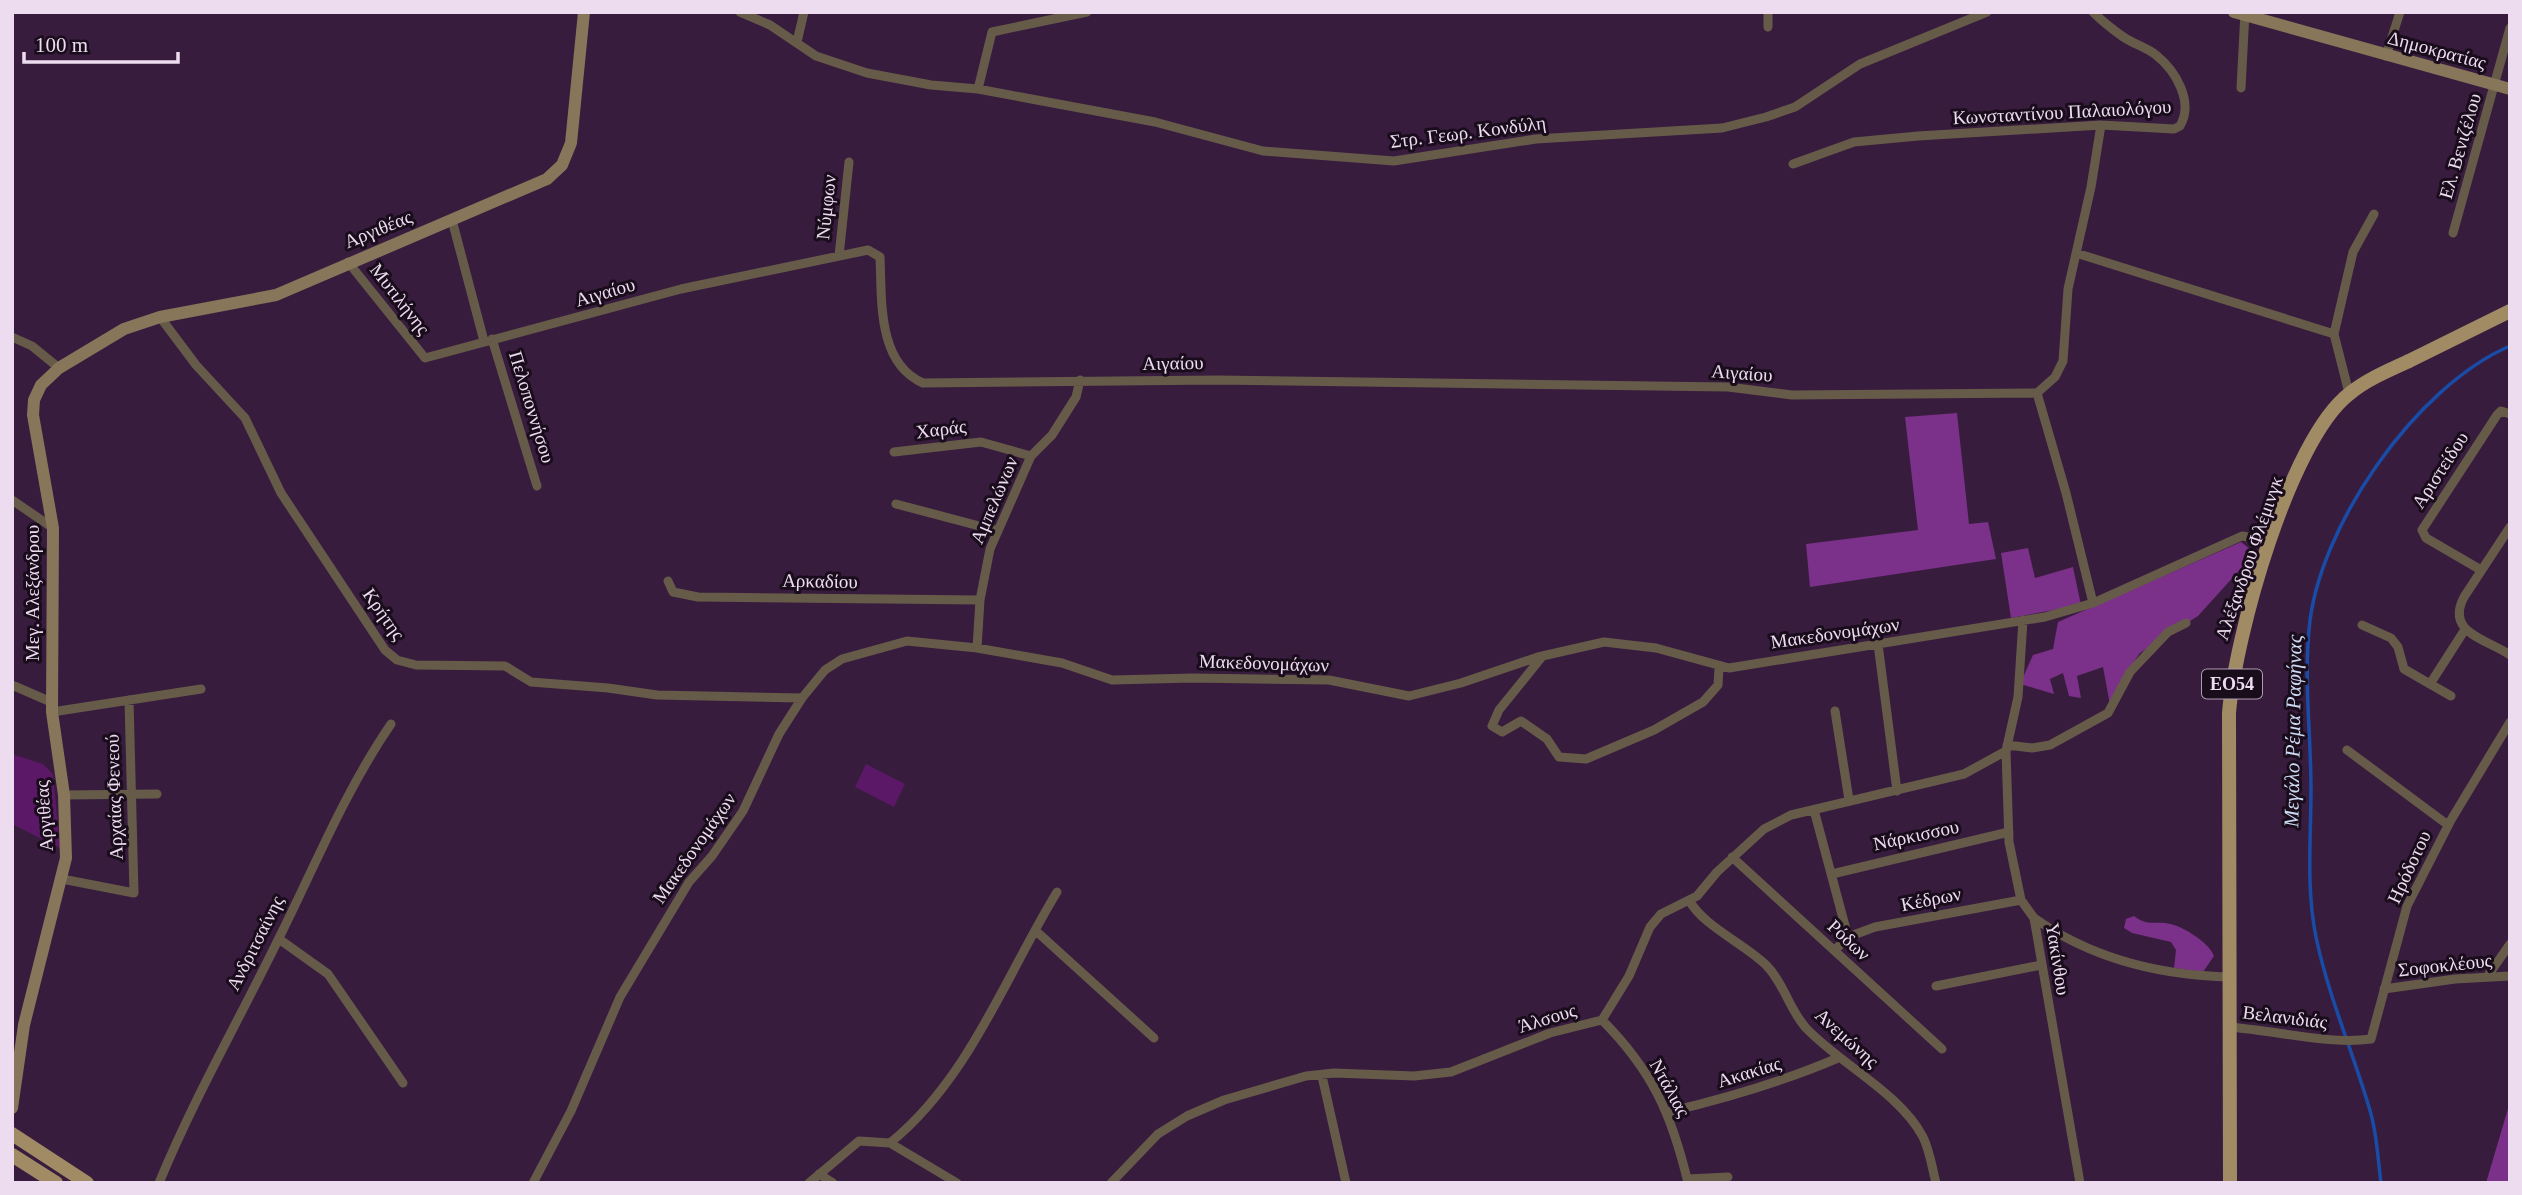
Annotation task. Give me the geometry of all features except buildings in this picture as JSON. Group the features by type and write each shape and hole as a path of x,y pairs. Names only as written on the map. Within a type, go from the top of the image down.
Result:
{"main road":[{"name":"Αλέξανδρου Φλέμινγκ","path":"2230,1183 2227,977 2231,688 2240,637 2271,541 2313,437 2349,393 2510,311"},
{"path":"12,1134 87,1183"},
{"path":"12,1155 56,1183"}],"street":[{"name":"Αργιθέας","path":"59,368 124,329 160,317 276,295 348,262 529,189 547,179 562,165 571,143 584,12"},
{"name":"Στρ. Γεωρ. Κονδύλη","path":"740,12 797,42 816,56 867,73 931,85 978,89 1155,122 1263,150 1394,161 1525,141 1711,129 1755,120 1795,107 1860,64 1987,12"},
{"path":"797,42 804,12"},
{"path":"978,89 992,32 1087,12"},
{"path":"1768,12 1768,27"},
{"name":"Κωνσταντίνου Παλαιολόγου","path":"1793,164 1854,142 2101,125 2174,129 2180,126 2186,113 2177,79 2162,60 2122,36 2092,12"},
{"path":"2386,56 2400,12"},
{"path":"2241,13 2241,88"},
{"name":"Δημοκρατίας","path":"2241,13 2510,89"},
{"name":"Ελ. Βενιζέλου","path":"2453,233 2510,28"},
{"path":"2092,603 2066,493 2037,393 2055,377 2063,360 2068,289 2091,187 2101,125"},
{"name":"Νύμφων","path":"839,256 849,162"},
{"path":"2349,393 2334,334 2353,252 2374,214"},
{"name":"Πελοποννήσου","path":"452,220 467,285 537,486"},
{"name":"Αιγαίου","path":"425,358 681,289 868,250 880,257 884,323 898,366 909,377 923,383 1080,380 1728,387 1792,395 1895,392 1969,395 2037,393"},
{"path":"2076,253 2334,334"},
{"name":"Μυτιλήνης","path":"348,262 425,358"},
{"name":"Κρήτης","path":"160,317 196,365 245,418 281,493 385,650 397,660 416,666 477,667 494,663 505,666 531,682 657,695 802,698"},
{"path":"12,337 32,346 59,368"},
{"name":"Μεγ. Αλεξάνδρου","path":"51,707 53,528 33,415 34,400 41,385 59,368"},
{"name":"Αμπελώνων","path":"977,648 979,600 990,549 1031,456 1052,435 1076,397 1080,380"},
{"name":"Αριστείδου","path":"2481,570 2426,538 2422,530 2497,415 2501,411 2510,414"},
{"name":"Χαράς","path":"894,452 981,442 1031,456"},
{"path":"12,500 53,528"},
{"path":"896,504 998,531"},
{"path":"2510,527 2458,607 2458,619 2464,631 2510,655"},
{"name":"Μακεδονομάχων","path":"533,1183 570,1111 620,997 689,883 743,811 779,734 802,698 825,670 842,659 907,641 977,648 1062,663 1112,680 1193,678 1329,681 1398,696 1461,683 1542,656 1604,642 1624,642 1656,648 1719,668 2064,613 2242,536 2271,541"},
{"name":"Αρκαδίου","path":"668,581 673,592 698,597 979,600"},
{"name":"Υακίνθου","path":"2022,620 2018,697 2006,748 2011,860 2021,900 2034,918 2080,1183"},
{"path":"2006,748 2050,745 2108,713 2130,672 2168,632 2186,623"},
{"path":"2361,625 2391,638 2398,647 2404,669 2451,696"},
{"path":"2430,684 2464,631"},
{"path":"1878,644 1897,791"},
{"path":"1542,656 1499,710 1492,726 1502,732 1521,721 1547,739 1558,756 1563,758 1596,756 1621,741 1654,730 1703,702 1718,685 1719,668"},
{"path":"12,685 51,707 129,700 201,689"},
{"name":"Αρχαίας Φενεού","path":"62,879 134,893 129,700"},
{"name":"Αργιθέας","path":"12,1108 12,1090 24,1025 62,879 67,837 64,795 51,707"},
{"path":"1835,711 1849,800"},
{"name":"Ηρόδοτου","path":"2371,1039 2407,906 2448,825 2510,723"},
{"name":"Ανδριτσαίνης","path":"159,1183 187,1115 279,939 313,864 372,752 391,724"},
{"name":"Άλσους","path":"1111,1183 1158,1134 1187,1116 1224,1100 1306,1076 1334,1073 1414,1076 1451,1072 1550,1033 1602,1020 1629,976 1650,927 1661,914 1689,900 1732,857 1779,820 1849,800 1964,774 2006,748"},
{"path":"2347,750 2448,825"},
{"path":"64,795 158,794"},
{"path":"1814,810 1848,937 1835,950"},
{"name":"Νάρκισσου","path":"1832,874 2009,832"},
{"name":"Ρόδων","path":"1732,857 1942,1049"},
{"path":"890,1143 918,1120 944,1087 983,1026 1057,892"},
{"name":"Ανεμώνης","path":"1689,900 1703,917 1766,965 1804,1025 1838,1058 1885,1095 1918,1129 1928,1149 1936,1183"},
{"name":"Κέδρων","path":"1848,937 1875,927 2021,900"},
{"path":"2034,918 2107,958 2183,975 2227,977"},
{"path":"1036,931 1154,1038"},
{"path":"279,939 328,974 403,1083"},
{"path":"2487,977 2510,944"},
{"path":"1936,986 2041,965"},
{"name":"Σοφοκλέους","path":"2384,989 2510,976"},
{"name":"Ντάλιας","path":"1602,1020 1651,1080 1668,1112 1687,1181"},
{"name":"Βελανιδιάς","path":"2228,1027 2273,1030 2338,1041 2371,1039"},
{"name":"Ακακίας","path":"1668,1112 1733,1097 1785,1080 1838,1058"},
{"path":"1322,1076 1346,1183"},
{"path":"809,1183 859,1141 890,1143 957,1183"},
{"path":"819,1174 833,1183"},
{"path":"1687,1181 1728,1177"}],"shaded area":[{"path":"1957,413 1969,524 1988,522 1996,559 1810,587 1806,544 1918,530 1905,417"},
{"path":"2241,542 2255,553 2198,616 2140,653 2121,680 2110,705 2103,667 2077,676 2081,698 2069,696 2063,673 2050,679 2054,694 2020,684 2033,655 2053,649 2058,622"},
{"path":"2028,548 2035,578 2073,567 2081,605 2011,618 2001,553"},
{"path":"12,754 43,764 53,774 60,848 12,824"},
{"path":"866,764 905,784 894,807 855,787"},
{"path":"2134,916 2145,922 2171,924 2186,930 2206,945 2214,956 2203,972 2174,968 2176,950 2171,942 2132,933 2124,928 2126,919"},
{"path":"2510,1102 2510,1183 2486,1183"}],"waterway":[{"name":"Μεγάλο Ρέμα Ραφήνας","path":"2381,1183 2371,1114 2328,982 2313,919 2307,669 2309,630 2316,590 2331,548 2351,506 2377,465 2407,427 2440,393 2475,366 2510,346"}]}
